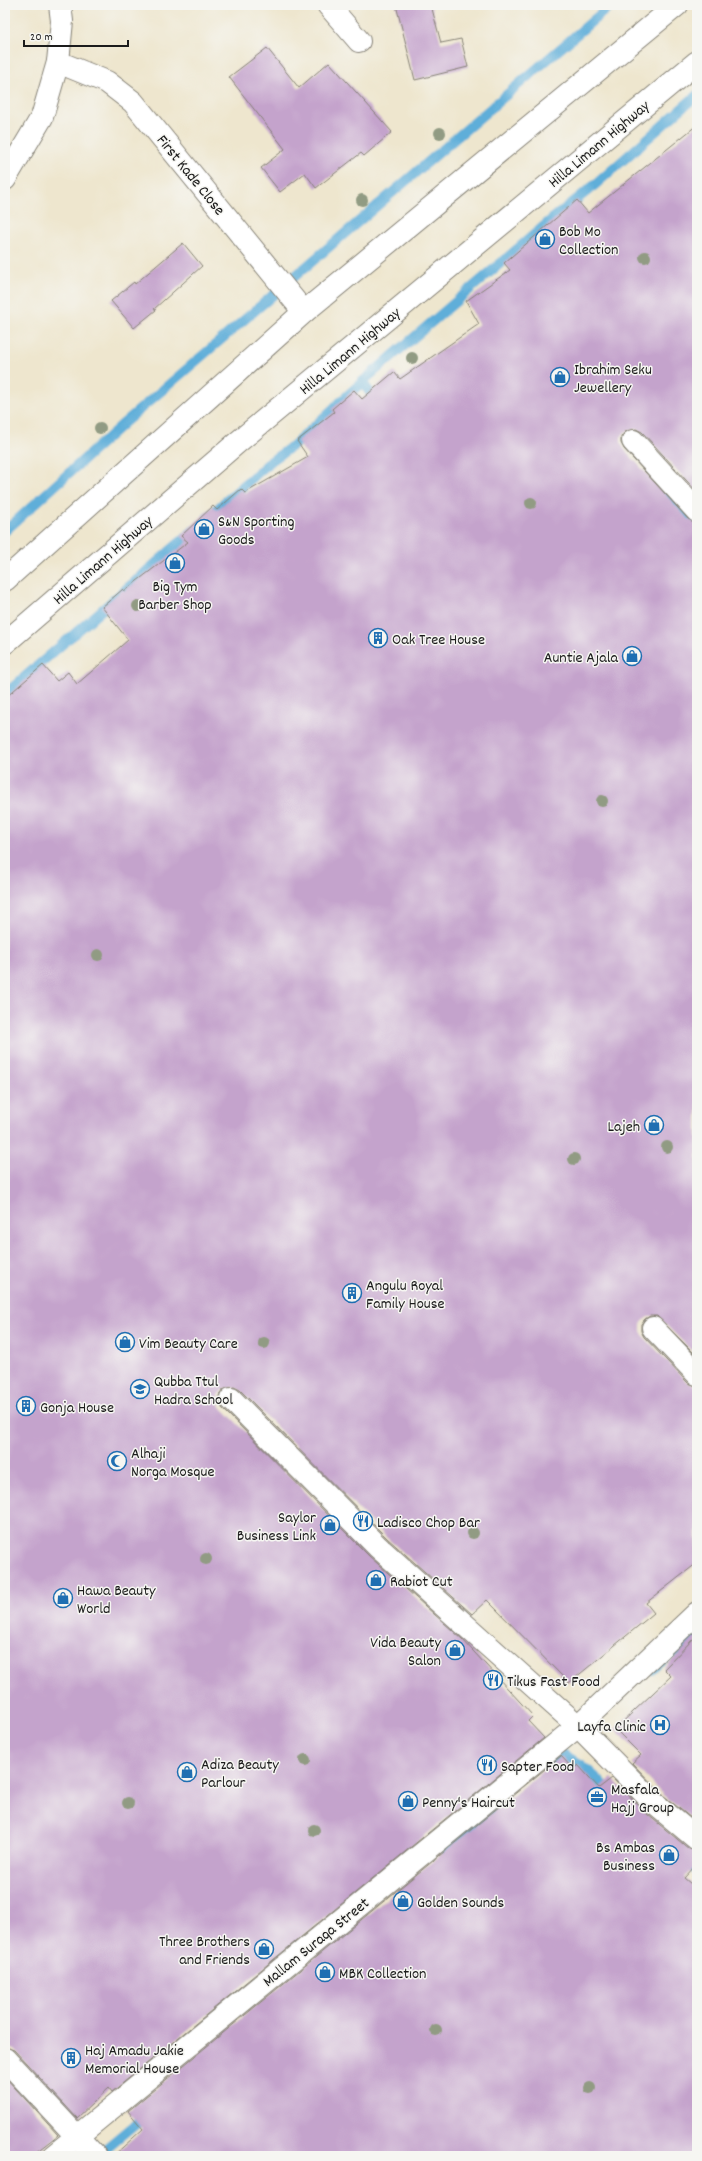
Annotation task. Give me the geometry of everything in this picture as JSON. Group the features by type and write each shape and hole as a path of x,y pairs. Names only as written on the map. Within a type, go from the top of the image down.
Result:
{"street":[{"path":"5,179 42,117 58,62 62,21 60,5"},
{"path":"328,5 359,41"},
{"path":"5,580 304,312 677,5"},
{"name":"First Kade Close","path":"58,62 107,82 133,102 304,312"},
{"name":"Hilla Limann Highway","path":"5,643 238,442 697,62"},
{"path":"633,441 697,511"},
{"path":"653,1328 697,1374"},
{"path":"231,1399 378,1547 578,1726 655,1804 697,1839"},
{"name":"Mallam Suraqa Street","path":"53,2156 578,1726 697,1613"},
{"path":"5,2059 76,2138 95,2156"}],"building":[{"path":"396,5 431,5 441,43 461,39 468,67 415,80"},
{"path":"267,48 299,88 329,62 392,132 364,156 361,153 316,188 305,173 280,192 261,168 285,149 229,77"},
{"path":"697,125 697,492 642,432 636,429 625,432 621,437 621,443 624,449 688,519 697,523 697,1356 657,1316 650,1316 645,1319 641,1324 641,1331 644,1337 688,1383 697,1386 697,1563 646,1603 654,1613 569,1683 487,1600 472,1614 387,1538 240,1390 234,1387 222,1390 219,1396 219,1403 222,1408 369,1556 462,1639 533,1716 528,1721 544,1738 112,2092 109,2088 77,2118 14,2050 5,2047 5,698 43,665 57,681 68,672 77,684 128,640 102,607 123,589 124,591 188,542 181,536 213,506 217,510 241,489 245,493 308,457 297,441 334,412 332,409 354,390 362,399 394,372 400,379 479,324 466,301 510,270 504,263 577,200 588,213"},
{"path":"183,243 202,266 154,309 156,310 134,328 111,301 134,282 135,284"},
{"path":"697,1635 697,1823 663,1795 632,1763 641,1755 615,1729 671,1676 664,1669"},
{"path":"561,1756 573,1769 578,1765 599,1788 612,1778 647,1814 689,1849 697,1851 697,1864 684,1878 697,1889 697,2156 113,2156 143,2129 128,2111"},
{"path":"5,2077 58,2135 31,2156 5,2156"}],"waterway":[{"path":"5,531 124,423 611,5"},
{"path":"207,518 271,461 294,445 362,382 551,220 596,184 697,95"},
{"path":"362,382 378,403"},
{"path":"660,486 697,531"},
{"path":"5,694 194,530"},
{"path":"256,1438 269,1453 261,1459"},
{"path":"652,1670 697,1631"},
{"path":"551,1761 560,1753 582,1765 614,1794"},
{"path":"446,1851 492,1810"},
{"path":"684,1859 697,1870"},
{"path":"91,2156 105,2149 147,2114"}],"place":[{"name":"Bob Mo Collection","path":"545,239"},
{"name":"Ibrahim Seku Jewellery","path":"560,377"},
{"name":"S&N Sporting Goods","path":"204,529"},
{"name":"Big Tym Barber Shop","path":"175,563"},
{"name":"Oak Tree House","path":"378,638"},
{"name":"Auntie Ajala","path":"632,656"},
{"name":"Lajeh","path":"654,1125"},
{"name":"Angulu Royal Family House","path":"352,1293"},
{"name":"Vim Beauty Care","path":"125,1342"},
{"name":"Qubba Ttul Hadra School","path":"140,1389"},
{"name":"Gonja House","path":"26,1406"},
{"name":"Alhaji Norga Mosque","path":"117,1461"},
{"name":"Ladisco Chop Bar","path":"363,1521"},
{"name":"Saylor Business Link","path":"330,1525"},
{"name":"Rabiot Cut","path":"376,1580"},
{"name":"Hawa Beauty World","path":"63,1598"},
{"name":"Vida Beauty Salon","path":"455,1650"},
{"name":"Tikus Fast Food","path":"493,1680"},
{"name":"Layfa Clinic","path":"660,1725"},
{"name":"Sapter Food","path":"487,1765"},
{"name":"Adiza Beauty Parlour","path":"187,1772"},
{"name":"Masfala Hajj Group","path":"597,1797"},
{"name":"Penny's Haircut","path":"408,1801"},
{"name":"Bs Ambas Business","path":"669,1855"},
{"name":"Golden Sounds","path":"403,1901"},
{"name":"Three Brothers and Friends","path":"264,1949"},
{"name":"MBK Collection","path":"325,1972"},
{"name":"Haj Amadu Jakie Memorial House","path":"71,2058"}]}
